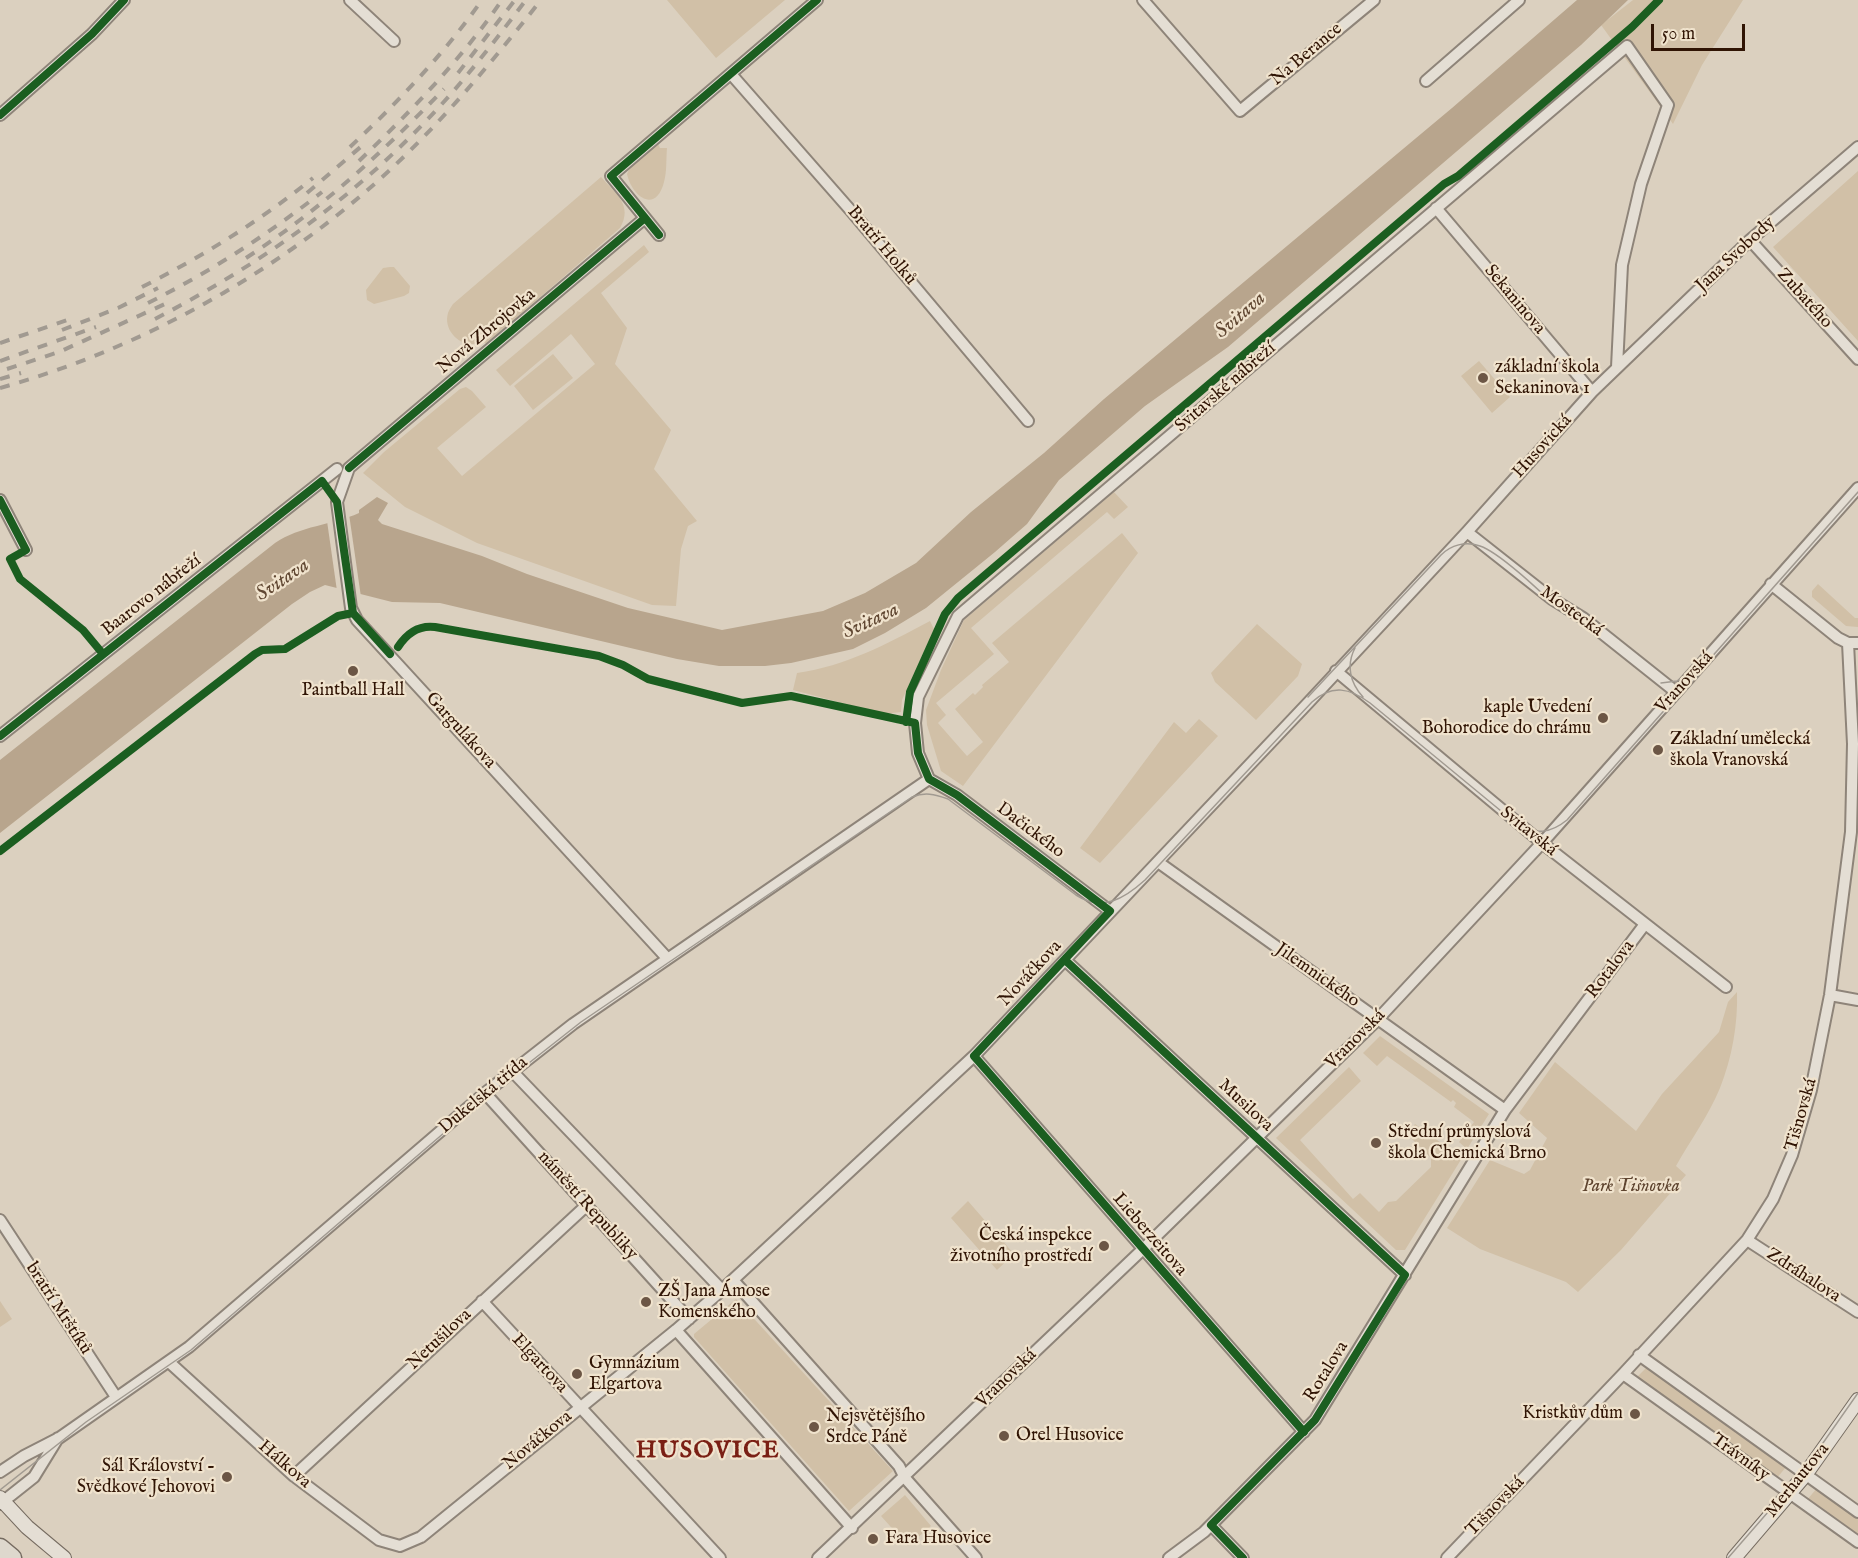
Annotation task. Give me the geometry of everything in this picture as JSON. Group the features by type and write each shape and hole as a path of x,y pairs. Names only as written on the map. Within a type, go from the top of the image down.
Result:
{"highway":[{"path":"0,1548 12,1558"}],"street":[{"path":"0,115 92,34 124,0"},
{"path":"350,0 394,41"},
{"path":"659,235 611,176 817,0"},
{"name":"Na Berance","path":"1143,0 1240,111 1374,0"},
{"path":"1426,81 1519,0"},
{"name":"Svitavské nábřeží","path":"929,779 918,753 915,723 918,698 958,616 1627,46 1668,105 1641,183 1622,265 1617,367"},
{"name":"Bratří Holků","path":"731,74 852,212 1028,421"},
{"name":"Jana Svobody","path":"1617,367 1750,240 1858,147"},
{"name":"Sekaninova","path":"1436,208 1592,392"},
{"name":"Nová Zbrojovka","path":"349,468 645,218"},
{"name":"Zubatého","path":"1750,240 1858,359"},
{"name":"Husovická","path":"1336,671 1467,532 1617,367"},
{"name":"Gargulákova","path":"349,468 338,502 338,510 351,608 357,620 667,958"},
{"name":"Baarovo nábřeží","path":"0,736 337,469"},
{"name":"Vranovská","path":"818,1558 905,1478 1142,1250 1378,1019 1542,843 1858,488"},
{"path":"0,500 26,550"},
{"name":"Mostecká","path":"1467,532 1552,599 1583,618 1676,692"},
{"name":"Tišnovská","path":"1447,1558 1747,1240 1773,1199 1792,1155 1811,1090 1830,995 1851,832 1853,643 1838,638 1771,584"},
{"name":"Svitavská","path":"1336,671 1542,843 1726,987"},
{"name":"Nováčkova","path":"400,1546 421,1537 689,1319 734,1280 974,1056 1336,671"},
{"name":"Dačického","path":"929,779 957,795 1110,911"},
{"name":"Dukelská třída","path":"0,1472 24,1456 59,1438 169,1362 485,1093 573,1024 929,779"},
{"name":"Jilemnického","path":"1158,862 1505,1110"},
{"name":"Rotalova","path":"1169,1558 1211,1525 1315,1420 1505,1110 1645,924"},
{"name":"Musilova","path":"1065,960 1405,1275"},
{"path":"1830,995 1858,1000"},
{"name":"Lieberzeitova","path":"974,1056 1304,1432"},
{"name":"náměstí Republiky","path":"512,1071 722,1290"},
{"name":"náměstí Republiky","path":"485,1093 689,1319"},
{"name":"Netušilova","path":"294,1476 586,1206"},
{"name":"bratří Mrštíků","path":"0,1220 116,1397"},
{"name":"Zdráhalova","path":"1747,1240 1858,1312"},
{"path":"734,1280 899,1466 905,1478 976,1558"},
{"name":"Elgartova","path":"482,1301 720,1558"},
{"path":"676,1330 852,1528"},
{"name":"Trávníky","path":"1639,1355 1858,1512"},
{"name":"Hálkova","path":"169,1362 294,1476 379,1540 400,1546"},
{"name":"Trávníky","path":"1623,1374 1858,1542"},
{"name":"Merhautova","path":"1734,1558 1805,1474 1858,1400"},
{"name":"Dukelská třída","path":"1,1502 34,1477 59,1438"},
{"path":"1,1502 64,1558"},
{"path":"1211,1525 1243,1558"},
{"path":"400,1546 403,1558"}],"green space":[{"path":"667,0 785,0 716,58"},
{"path":"1633,0 1743,0 1702,65 1673,124 1601,25"},
{"path":"657,142 660,148 667,148 665,178 656,197 650,200 644,199 634,189 627,174 632,163"},
{"path":"1858,171 1858,341 1773,247"},
{"path":"601,177 624,206 624,220 620,228 486,344 483,341 470,344 457,339 452,334 447,320 453,304"},
{"path":"644,245 649,252 601,293 627,328 615,364 671,430 654,469 697,521 688,526 681,549 676,606 652,605 477,543 405,507 363,473 384,452 460,389 466,387 486,407 437,448 462,476 595,364 571,334 510,386 496,370"},
{"path":"394,267 410,286 409,293 374,304 367,300 366,290 383,268"},
{"path":"553,354 573,378 533,410 514,386"},
{"path":"1479,361 1510,397 1492,413 1461,376"},
{"path":"1114,492 1128,507 1114,519 1107,512 971,628 994,654 936,703 946,715 938,723 967,756 983,742 955,709 973,693 975,695 983,687 982,685 1009,662 992,643 1122,533 1138,553 963,786 941,771 927,725 926,710 964,620"},
{"path":"1818,584 1855,618 1858,618 1858,627 1846,626 1812,597 1812,591"},
{"path":"930,621 934,629 902,700 901,712 884,714 793,690 797,673 849,660"},
{"path":"1257,624 1302,664 1298,676 1256,720 1215,682 1211,673"},
{"path":"1199,719 1218,736 1100,863 1080,848 1174,722 1186,733"},
{"name":"Park Tišnovka","path":"1737,992 1735,1029 1724,1077 1710,1108 1676,1166 1686,1175 1621,1250 1578,1292 1566,1282 1480,1249 1447,1228 1490,1160 1524,1174 1530,1170 1547,1138 1519,1113 1555,1062 1636,1131 1662,1094 1719,1032 1728,1002"},
{"path":"1380,1036 1489,1114 1467,1149 1459,1142 1474,1122 1454,1107 1456,1103 1453,1100 1451,1102 1387,1056 1377,1066 1363,1053"},
{"path":"1349,1067 1361,1081 1300,1140 1353,1199 1360,1193 1379,1212 1388,1202 1396,1201 1431,1167 1431,1158 1408,1135 1415,1124 1462,1158 1405,1250 1396,1250 1276,1138"},
{"path":"968,1201 1014,1254 997,1270 951,1218"},
{"path":"736,1299 893,1471 849,1511 694,1337 694,1334"},
{"path":"0,1301 12,1319 0,1327"},
{"path":"1647,1367 1787,1466 1776,1479 1637,1377"},
{"path":"1817,1488 1858,1516 1858,1536 1807,1500"},
{"path":"905,1495 931,1526 908,1546 881,1516"}],"water":[{"name":"Svitava","path":"1577,0 1628,0 1581,45 1228,347 1145,406 1059,480 1027,524 995,552 926,608 885,633 853,649 791,663 765,666 719,666 677,659 440,603 392,602 325,585 292,604 0,833 0,760 275,543 305,529 359,513 359,510 377,497 388,503 378,520 382,524 482,556 527,574 628,608 722,630 823,611 865,593 916,563 971,512 1044,453 1104,399 1452,108"}],"pier":[{"path":"349,514 361,597 337,591 327,521"}],"tram line":[{"path":"0,1490 86,1422 191,1350 487,1096 581,1022 912,797 930,794 948,799 1076,895 1086,900 1104,903 1121,898 1145,880 1312,702 1327,692 1341,690 1355,694 1370,703 1518,825 1537,831 1549,830 1567,820 1858,492"},
{"path":"1308,697 1441,555 1454,546 1469,544 1489,550 1523,576 1564,614"},
{"path":"1355,648 1352,654 1351,674 1355,686 1363,697"},
{"path":"1661,683 1677,681 1693,669"},
{"path":"1728,1558 1802,1473 1858,1393"}],"railway":[{"path":"350,147 420,77 482,0"},
{"path":"359,161 435,84 502,0"},
{"path":"458,73 515,0"},
{"path":"155,319 264,255 298,232 364,180 439,108 526,0"},
{"path":"0,388 103,353 153,330 202,305 295,247 380,179 423,137 484,70 541,0"},
{"path":"246,258 300,220 350,179 444,89"},
{"path":"307,193 364,144"},
{"path":"142,287 231,237 313,178"},
{"path":"148,303 238,252 322,192"},
{"path":"62,330 118,308 158,288"},
{"path":"7,369 59,352 165,304"},
{"path":"0,343 70,319"},
{"path":"0,361 96,327"},
{"path":"0,379 21,373"}],"cycle path":[{"path":"0,115 92,34 124,0"},
{"path":"659,235 611,176 817,0"},
{"path":"906,722 910,692 945,614 958,598 1444,184 1458,176 1632,27 1659,0"},
{"path":"349,468 645,218"},
{"path":"0,736 322,481 337,502 353,613 390,654"},
{"path":"0,500 26,550 10,559 20,579 83,630 103,654"},
{"path":"0,851 255,654 262,650 285,649 338,616 353,613"},
{"path":"398,647 414,631 424,627 435,627 599,656 623,665 648,679 742,703 791,696 915,723 918,753 929,779 957,795 1110,911 974,1056 1304,1432"},
{"path":"1065,960 1405,1275 1315,1420 1211,1525 1243,1558"}],"place":[{"name":"základní škola Sekaninova 1","path":"1483,378"},
{"name":"Paintball Hall","path":"353,671"},
{"name":"kaple Uvedení Bohorodice do chrámu","path":"1603,718"},
{"name":"Základní umělecká škola Vranovská","path":"1658,750"},
{"name":"Střední průmyslová škola Chemická Brno","path":"1376,1143"},
{"name":"Česká inspekce životního prostředí","path":"1104,1246"},
{"name":"ZŠ Jana Ámose Komenského","path":"646,1302"},
{"name":"Gymnázium Elgartova","path":"577,1374"},
{"name":"Kristkův dům","path":"1635,1414"},
{"name":"Nejsvětějšího Srdce Páně","path":"814,1427"},
{"name":"Orel Husovice","path":"1004,1436"},
{"name":"Sál Království - Svědkové Jehovovi","path":"227,1477"},
{"name":"Fara Husovice","path":"873,1539"}],"district":[{"name":"HUSOVICE","path":"708,1452"}]}
